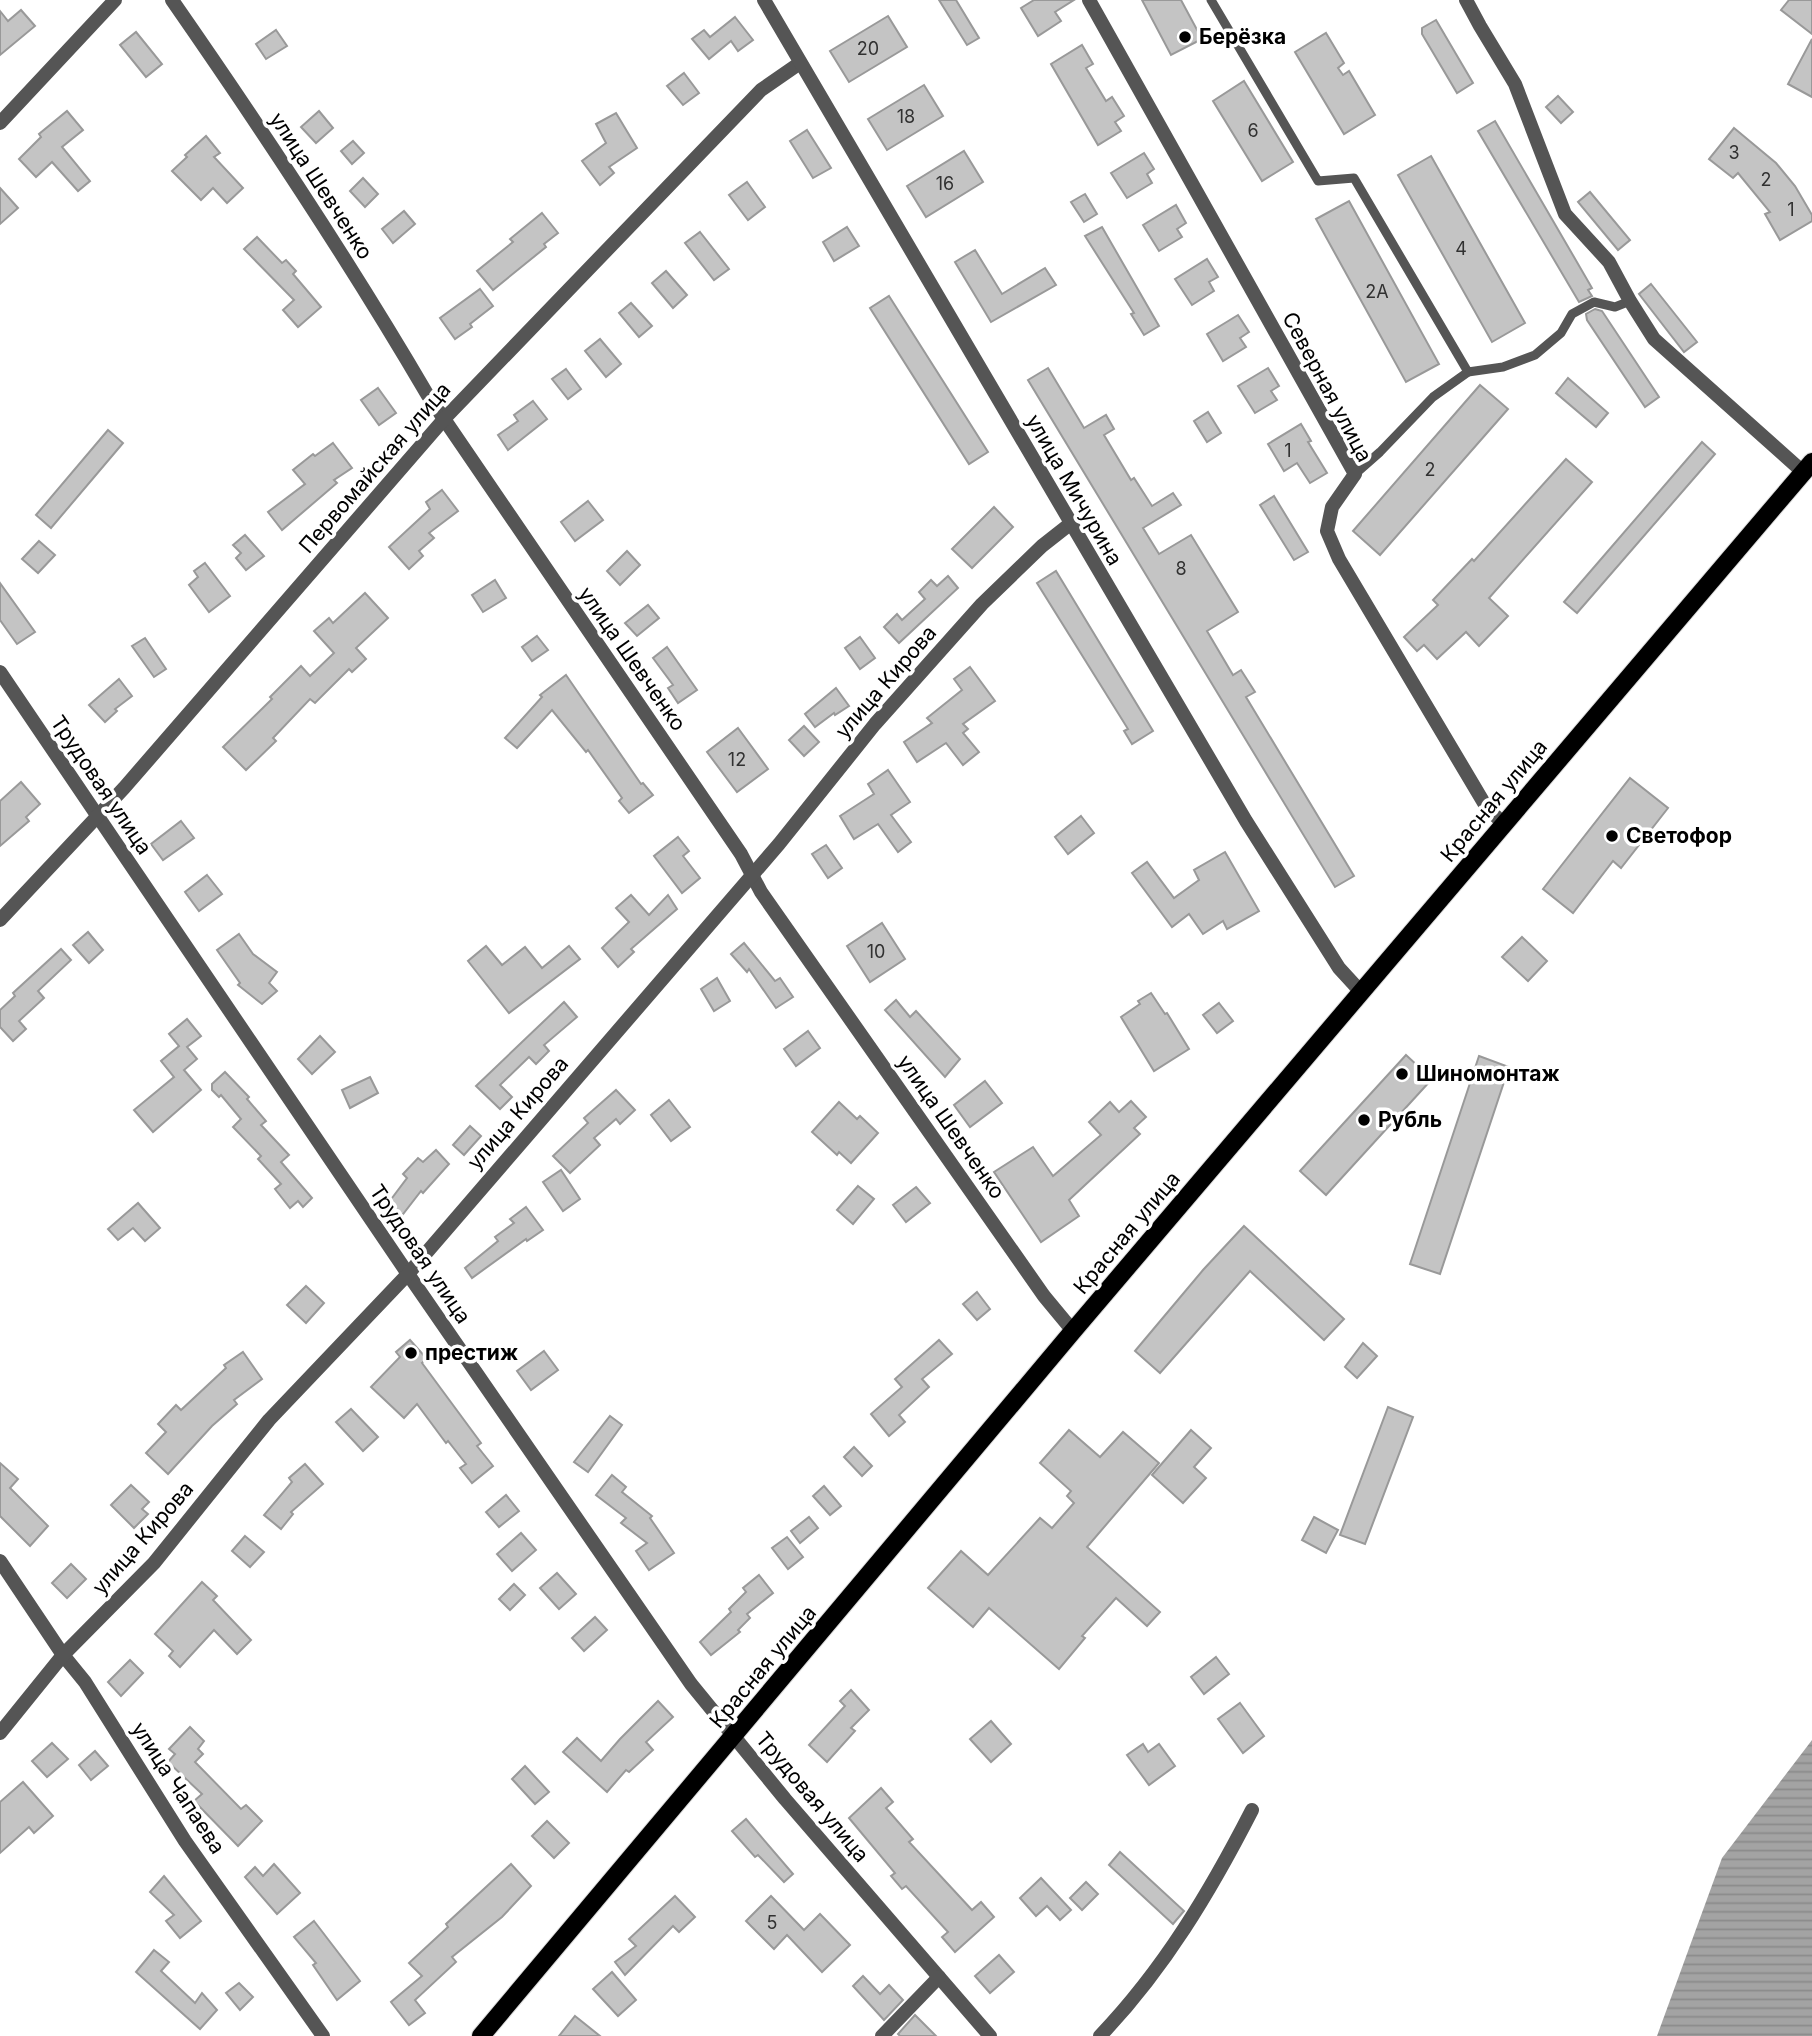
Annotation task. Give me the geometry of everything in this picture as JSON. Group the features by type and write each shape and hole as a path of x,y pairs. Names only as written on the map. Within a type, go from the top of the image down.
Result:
{"main road":[{"name":"Красная улица","path":"481,2036 1073,1331 1808,467"}],"street":[{"path":"0,122 115,0"},
{"name":"улица Шевченко","path":"172,0 234,89 385,323 426,394 741,854 761,892 1036,1285 1073,1331"},
{"name":"улица Мичурина","path":"764,0 1253,832 1339,968 1361,992"},
{"name":"Северная улица","path":"1089,0 1355,474 1332,507 1327,531 1339,559 1487,808 1504,824"},
{"path":"1466,0 1515,84 1564,214 1609,262 1654,339 1808,467"},
{"name":"Первомайская улица","path":"0,920 124,788 444,418 761,90 800,63"},
{"name":"улица Кирова","path":"0,1733 64,1655 155,1563 269,1420 408,1274 779,844 875,724 982,604 1042,546 1070,524"},
{"name":"Трудовая улица","path":"0,672 408,1274 691,1684 990,2036"},
{"name":"улица Чапаева","path":"0,1561 85,1682 186,1841 323,2036"},
{"path":"1100,2036 1133,2001 1185,1929 1219,1873 1252,1810"},
{"path":"882,2036 939,1977"}],"lane":[{"path":"1212,0 1318,181 1354,178 1468,372"},
{"path":"1355,474 1433,397 1468,372 1503,368 1535,355 1560,333 1572,314 1594,302 1615,307 1630,302"}],"shaded area":[{"path":"1812,1740 1812,2036 1657,2036 1722,1858"}],"building":[{"path":"939,0 956,0 979,38 967,45"},
{"path":"1034,0 1074,0 1055,12 1061,21 1038,36 1021,8"},
{"path":"1142,0 1181,0 1202,39 1171,55"},
{"path":"1789,0 1812,0 1812,34 1781,10"},
{"path":"21,10 35,26 0,55 0,11 8,21"},
{"path":"888,16 907,47 849,82 830,51"},
{"path":"735,17 753,40 738,51 731,41 709,59 692,39 704,30 710,37"},
{"path":"1436,20 1473,83 1457,93 1422,34 1422,28"},
{"path":"276,30 287,46 266,59 256,44"},
{"path":"136,32 162,64 146,77 120,45"},
{"path":"1326,33 1344,63 1338,68 1343,75 1349,71 1375,115 1344,134 1295,52"},
{"path":"1812,39 1812,97 1788,84"},
{"path":"1082,45 1093,64 1086,68 1106,101 1112,97 1124,116 1115,122 1121,131 1098,145 1051,64"},
{"path":"684,73 699,93 683,105 667,86"},
{"path":"1244,81 1293,162 1262,181 1213,101"},
{"path":"924,85 943,116 887,150 868,119"},
{"path":"1558,96 1573,112 1561,123 1546,107"},
{"path":"67,111 83,130 62,147 90,181 78,191 52,162 36,177 19,159 41,137 39,134"},
{"path":"319,111 333,128 316,143 301,127"},
{"path":"616,113 637,148 609,167 614,173 600,185 582,161 606,143 596,124"},
{"path":"1495,121 1592,288 1588,290 1592,296 1579,302 1478,131"},
{"path":"1734,128 1776,163 1795,186 1812,215 1812,221 1780,240 1765,214 1770,212 1738,173 1733,178 1709,159"},
{"path":"807,130 831,168 813,178 790,141"},
{"path":"206,136 220,153 214,157 243,188 227,203 213,188 201,200 172,171"},
{"path":"353,141 364,153 352,164 341,151"},
{"path":"964,151 983,182 926,217 907,186"},
{"path":"1144,153 1154,169 1147,174 1152,183 1127,198 1111,173"},
{"path":"1431,156 1525,323 1492,342 1398,175"},
{"path":"363,178 378,194 365,207 350,191"},
{"path":"747,182 765,207 748,220 729,195"},
{"path":"0,188 18,208 0,224"},
{"path":"1590,192 1630,240 1618,250 1578,202"},
{"path":"1085,194 1097,214 1084,222 1071,202"},
{"path":"1349,201 1439,364 1406,382 1316,219"},
{"path":"1176,205 1186,223 1177,229 1182,237 1159,251 1143,225"},
{"path":"404,211 415,224 393,243 382,229"},
{"path":"542,213 558,233 544,244 546,247 493,290 477,271 513,242 510,239"},
{"path":"847,227 859,246 834,261 823,242"},
{"path":"1102,227 1159,326 1144,335 1131,314 1134,313 1085,236"},
{"path":"700,232 729,269 714,280 685,243"},
{"path":"257,237 282,263 286,260 296,271 293,274 321,307 298,327 283,310 294,300 244,249"},
{"path":"975,250 1002,294 1045,268 1056,285 991,322 955,262"},
{"path":"1207,259 1218,277 1209,282 1214,291 1192,305 1175,279"},
{"path":"666,271 687,295 673,308 652,283"},
{"path":"1651,284 1697,342 1684,352 1639,294"},
{"path":"480,289 493,306 455,339 440,318"},
{"path":"889,296 988,452 969,464 870,308"},
{"path":"631,303 652,326 639,337 619,313"},
{"path":"1595,309 1602,311 1659,397 1645,407 1587,320 1586,314"},
{"path":"1238,315 1249,332 1240,338 1246,347 1223,361 1207,334"},
{"path":"600,339 621,364 606,377 585,351"},
{"path":"1048,368 1084,428 1106,415 1114,429 1104,435 1131,480 1134,478 1152,506 1173,493 1181,505 1143,528 1159,554 1191,535 1238,612 1207,631 1233,675 1241,670 1255,692 1246,697 1354,876 1335,887 1028,380"},
{"path":"1268,368 1279,386 1271,391 1277,400 1255,413 1238,386"},
{"path":"566,369 581,389 568,399 552,379"},
{"path":"1568,378 1608,413 1596,427 1556,393"},
{"path":"1480,385 1508,409 1380,555 1353,531"},
{"path":"378,388 396,413 379,425 361,400"},
{"path":"533,401 547,419 508,450 498,435 518,421 514,415"},
{"path":"1208,412 1221,433 1207,442 1194,421"},
{"path":"1301,424 1311,441 1308,442 1327,473 1310,483 1297,463 1284,471 1268,444"},
{"path":"108,430 123,443 51,528 36,515"},
{"path":"1702,442 1715,454 1577,613 1564,602"},
{"path":"333,443 352,468 334,480 337,483 282,530 268,512 305,484 293,470"},
{"path":"1566,459 1592,482 1489,598 1508,616 1479,646 1466,632 1437,659 1424,645 1417,651 1404,637 1438,605 1433,600 1472,559 1474,561"},
{"path":"442,490 458,511 429,533 434,538 419,551 423,556 409,569 389,547 430,509 426,502"},
{"path":"1274,496 1308,552 1294,560 1260,505"},
{"path":"588,501 603,520 575,541 561,522"},
{"path":"994,507 1013,527 972,568 952,549"},
{"path":"245,535 264,556 246,570 236,558 241,553 233,545"},
{"path":"39,541 55,555 38,573 22,559"},
{"path":"627,551 640,565 620,585 607,571"},
{"path":"205,563 230,596 209,612 189,585 198,577 194,571"},
{"path":"1056,571 1153,731 1132,744 1124,731 1128,729 1037,583"},
{"path":"948,576 958,588 899,643 884,627 897,614 902,620 925,599 919,592 931,580 937,586"},
{"path":"495,580 506,598 483,612 472,595"},
{"path":"0,583 35,632 17,644 0,620"},
{"path":"365,593 388,618 356,648 366,659 352,672 349,669 315,703 310,699 273,738 276,741 246,770 223,747 301,666 310,676 334,653 314,631 329,618 333,623"},
{"path":"648,605 659,618 637,636 625,623"},
{"path":"537,636 548,650 532,661 522,647"},
{"path":"860,637 875,658 860,669 845,648"},
{"path":"145,638 166,669 154,677 132,646"},
{"path":"667,647 697,690 678,703 668,688 673,685 653,658"},
{"path":"970,667 995,701 963,724 968,729 963,733 979,752 963,765 946,743 917,762 904,742 932,723 927,718 962,690 954,679"},
{"path":"566,675 641,784 653,795 629,813 619,801 622,798 588,750 586,752 552,710 517,748 505,738 542,697 540,695"},
{"path":"119,679 132,696 115,709 117,711 105,722 89,705"},
{"path":"836,688 849,706 815,727 805,714"},
{"path":"804,726 819,742 804,756 789,740"},
{"path":"738,728 768,769 737,792 707,752"},
{"path":"888,770 910,802 891,815 911,842 898,852 878,824 854,839 840,816 874,794 868,784"},
{"path":"1630,778 1668,808 1621,868 1613,861 1573,913 1543,889"},
{"path":"21,782 40,804 26,817 29,821 0,846 0,801"},
{"path":"1081,816 1094,833 1068,854 1055,837"},
{"path":"181,821 194,838 163,860 151,844"},
{"path":"678,837 689,851 683,856 700,878 682,893 654,856"},
{"path":"826,845 842,868 828,878 812,854"},
{"path":"1225,852 1259,911 1227,929 1223,921 1203,934 1189,914 1172,927 1132,873 1147,862 1174,898 1199,880 1194,870"},
{"path":"207,875 222,894 199,911 185,892"},
{"path":"631,895 649,915 668,895 677,909 631,949 634,952 618,967 602,948 629,922 616,908"},
{"path":"882,923 905,959 870,982 847,946"},
{"path":"88,932 103,950 89,963 73,945"},
{"path":"239,934 253,954 277,972 269,983 277,991 262,1004 238,985 240,983 217,950"},
{"path":"1522,937 1547,961 1528,981 1502,957"},
{"path":"744,943 775,981 780,978 793,997 776,1008 749,969 747,972 731,954"},
{"path":"486,946 502,965 525,947 542,968 569,946 580,959 509,1013 468,961"},
{"path":"61,949 71,960 38,991 44,998 19,1021 26,1029 13,1041 0,1027 0,1010 15,996 13,993"},
{"path":"717,978 730,1001 714,1011 701,989"},
{"path":"1151,993 1189,1049 1154,1071 1121,1017"},
{"path":"896,1000 910,1017 916,1011 960,1059 945,1077 885,1010"},
{"path":"564,1002 577,1017 544,1045 549,1051 536,1064 529,1057 500,1085 512,1097 500,1109 476,1086"},
{"path":"1219,1003 1233,1021 1217,1033 1203,1015"},
{"path":"187,1019 201,1036 187,1047 197,1059 184,1070 201,1090 153,1132 134,1110 174,1077 161,1061 179,1046 169,1034"},
{"path":"808,1031 820,1048 796,1066 784,1049"},
{"path":"320,1036 335,1052 312,1074 298,1059"},
{"path":"1406,1055 1432,1079 1326,1195 1300,1171"},
{"path":"1479,1056 1509,1067 1440,1274 1410,1264"},
{"path":"225,1072 249,1097 247,1099 266,1121 261,1125 289,1155 281,1162 312,1198 303,1207 298,1201 290,1208 275,1189 281,1184 258,1159 261,1156 233,1127 241,1119 221,1095 219,1097 212,1090 212,1084"},
{"path":"370,1077 378,1093 350,1108 342,1090"},
{"path":"985,1081 1002,1103 970,1127 954,1105"},
{"path":"616,1090 635,1110 620,1124 616,1119 594,1138 600,1145 570,1173 553,1156 588,1123 584,1118"},
{"path":"669,1100 690,1127 671,1141 651,1115"},
{"path":"1131,1101 1146,1117 1134,1128 1140,1134 1069,1200 1079,1216 1041,1242 994,1172 1033,1147 1053,1176 1101,1135 1089,1122 1110,1102 1119,1112"},
{"path":"839,1102 857,1119 860,1116 878,1133 851,1163 839,1152 837,1155 812,1132"},
{"path":"470,1126 481,1136 464,1155 453,1145"},
{"path":"436,1150 449,1164 423,1193 421,1191 400,1218 386,1206 407,1178 403,1174 418,1158 423,1162"},
{"path":"561,1170 580,1199 563,1211 543,1182"},
{"path":"858,1186 874,1199 853,1224 837,1210"},
{"path":"916,1187 930,1203 906,1222 893,1205"},
{"path":"138,1203 160,1228 145,1241 133,1228 118,1240 108,1229"},
{"path":"526,1207 543,1230 472,1278 465,1268 498,1241 495,1237 514,1223 510,1219"},
{"path":"1244,1226 1344,1319 1324,1340 1250,1271 1160,1373 1135,1351"},
{"path":"306,1286 324,1303 306,1323 287,1305"},
{"path":"977,1292 990,1309 977,1320 963,1304"},
{"path":"410,1340 427,1359 422,1363 481,1443 477,1446 493,1466 472,1483 460,1468 466,1464 448,1441 446,1443 417,1404 404,1418 371,1387 400,1357 396,1352"},
{"path":"939,1340 952,1354 922,1379 929,1387 899,1415 905,1422 889,1436 871,1414 902,1387 895,1379"},
{"path":"1363,1343 1377,1356 1357,1378 1345,1367"},
{"path":"544,1351 558,1370 531,1390 517,1371"},
{"path":"243,1352 262,1379 234,1400 237,1404 212,1426 168,1474 146,1453 166,1432 158,1424 176,1405 181,1410 226,1368 224,1365"},
{"path":"1388,1407 1413,1417 1365,1544 1340,1535"},
{"path":"351,1409 378,1437 363,1451 336,1422"},
{"path":"610,1416 622,1425 588,1472 574,1462"},
{"path":"1069,1430 1100,1457 1123,1432 1159,1463 1087,1547 1160,1612 1147,1626 1116,1598 1082,1636 1085,1638 1059,1669 989,1608 973,1627 928,1588 961,1551 988,1575 1040,1518 1052,1528 1074,1503 1067,1496 1071,1491 1040,1463"},
{"path":"1191,1430 1211,1448 1194,1467 1206,1478 1183,1503 1152,1475"},
{"path":"854,1447 872,1466 862,1476 844,1457"},
{"path":"0,1463 18,1479 10,1488 48,1526 30,1546 0,1516"},
{"path":"305,1464 323,1484 291,1512 293,1514 281,1529 264,1515 292,1482 289,1478"},
{"path":"612,1475 626,1487 622,1492 652,1516 650,1518 674,1553 649,1570 636,1551 647,1543 621,1523 626,1518 596,1495"},
{"path":"131,1485 149,1502 142,1509 148,1514 134,1528 111,1505"},
{"path":"824,1486 841,1506 830,1515 813,1496"},
{"path":"506,1495 519,1511 499,1527 486,1512"},
{"path":"809,1517 818,1528 800,1543 791,1531"},
{"path":"1314,1517 1338,1530 1326,1553 1302,1540"},
{"path":"521,1533 536,1550 512,1571 497,1554"},
{"path":"245,1536 264,1552 250,1567 232,1551"},
{"path":"787,1537 803,1557 788,1569 772,1548"},
{"path":"71,1564 86,1579 67,1598 52,1583"},
{"path":"557,1573 576,1594 559,1609 540,1588"},
{"path":"759,1575 773,1593 747,1614 750,1618 738,1630 740,1632 711,1655 700,1642 731,1612 729,1609 746,1592 743,1588"},
{"path":"202,1582 217,1596 213,1600 251,1640 237,1654 214,1630 180,1667 169,1656 173,1651 155,1634"},
{"path":"514,1584 525,1595 510,1610 499,1599"},
{"path":"595,1617 607,1630 584,1651 572,1638"},
{"path":"1216,1657 1229,1674 1204,1694 1191,1677"},
{"path":"130,1660 143,1673 121,1696 108,1682"},
{"path":"851,1690 869,1710 851,1728 855,1731 827,1762 809,1745 845,1706 840,1701"},
{"path":"658,1701 673,1717 646,1742 653,1750 629,1772 626,1770 607,1792 563,1752 577,1738 601,1761"},
{"path":"1240,1703 1264,1736 1243,1753 1218,1719"},
{"path":"991,1721 1011,1744 991,1762 970,1739"},
{"path":"190,1727 204,1741 198,1749 203,1754 195,1762 241,1809 246,1805 262,1821 238,1846 194,1801 202,1794 168,1762 175,1754 169,1749"},
{"path":"52,1743 68,1759 47,1777 32,1761"},
{"path":"1143,1744 1148,1752 1159,1744 1175,1766 1149,1785 1127,1755"},
{"path":"95,1751 108,1766 91,1780 79,1765"},
{"path":"525,1766 549,1792 535,1804 512,1779"},
{"path":"23,1782 53,1816 34,1833 29,1827 0,1853 0,1802"},
{"path":"881,1788 893,1802 886,1808 913,1839 909,1842 972,1910 981,1902 994,1917 955,1952 942,1937 948,1932 906,1886 902,1889 891,1876 895,1873 849,1818"},
{"path":"746,1819 793,1874 784,1882 758,1855 755,1857 732,1831"},
{"path":"547,1821 569,1843 554,1858 532,1836"},
{"path":"1120,1852 1184,1911 1173,1924 1109,1865"},
{"path":"274,1864 300,1893 277,1914 245,1877 255,1867 263,1876"},
{"path":"511,1864 531,1886 502,1917 452,1957 456,1962 415,2000 425,2013 409,2025 391,2002 422,1976 409,1963 448,1927 446,1924"},
{"path":"164,1876 201,1921 180,1938 166,1921 174,1915 150,1892"},
{"path":"1041,1878 1071,1910 1060,1920 1047,1906 1036,1916 1020,1898"},
{"path":"1086,1882 1098,1894 1082,1910 1070,1898"},
{"path":"675,1896 695,1917 679,1932 673,1926 625,1975 615,1962 636,1946 629,1939"},
{"path":"771,1896 804,1930 820,1914 850,1945 822,1972 787,1935 774,1949 746,1921"},
{"path":"314,1921 360,1981 337,2000 313,1965 316,1963 294,1937"},
{"path":"154,1950 169,1962 161,1971 195,2003 202,1993 217,2010 200,2029 136,1972"},
{"path":"999,1955 1014,1972 990,1993 975,1976"},
{"path":"612,1972 636,2000 618,2016 593,1989"},
{"path":"863,1976 880,1994 889,1985 903,2000 884,2020 853,1986"},
{"path":"239,1983 253,1997 240,2010 226,1993"},
{"path":"915,2015 936,2036 898,2034"},
{"path":"575,2016 600,2036 559,2036"}],"place":[{"name":"Берёзка","path":"1185,37"},
{"name":"Светофор","path":"1612,836"},
{"name":"Шиномонтаж","path":"1402,1074"},
{"name":"Рубль","path":"1364,1120"},
{"name":"престиж","path":"411,1353"}]}
